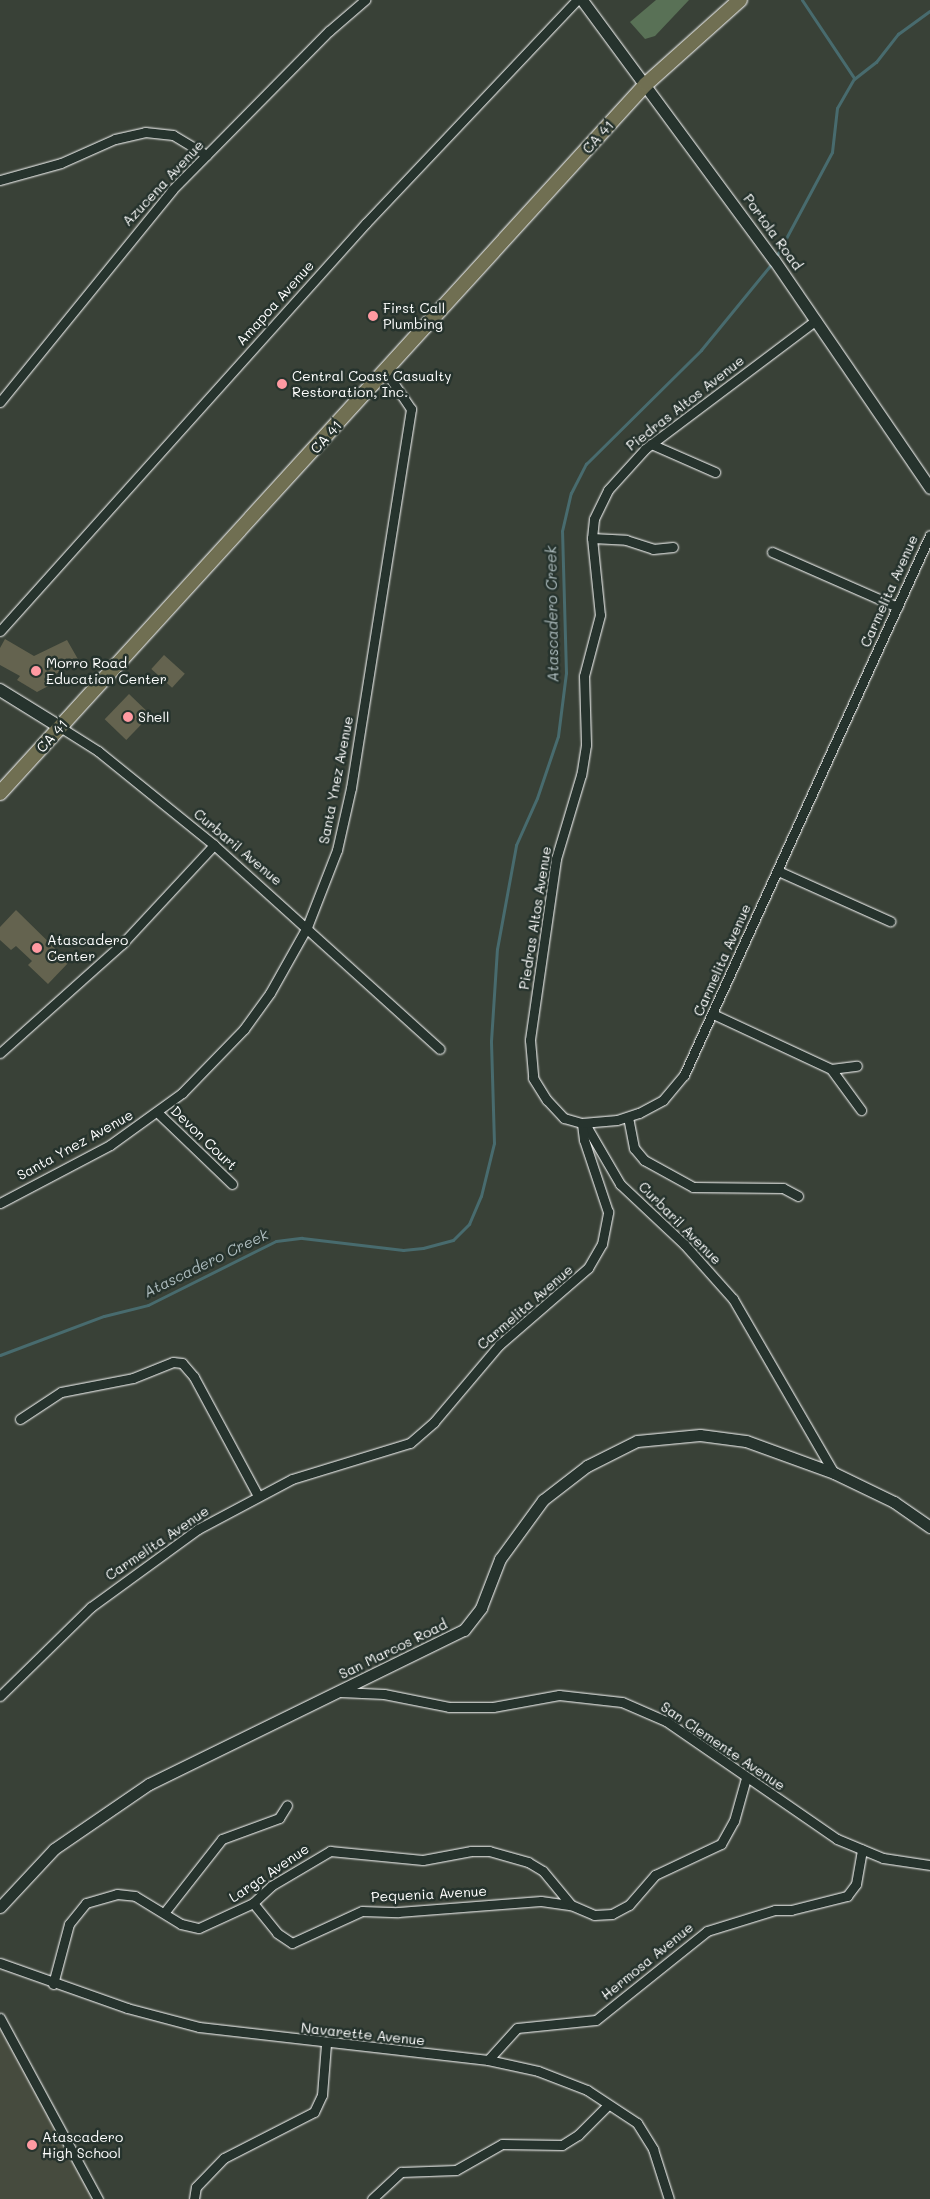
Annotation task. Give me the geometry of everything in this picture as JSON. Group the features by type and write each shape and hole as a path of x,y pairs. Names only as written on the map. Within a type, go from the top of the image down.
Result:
{"main road":[{"name":"CA 41","path":"0,793 386,372 646,84 740,0"},
{"name":"Curbaril Avenue","path":"0,690 60,727"}],"street":[{"name":"Azucena Avenue","path":"0,402 120,250 206,155 329,31 365,0"},
{"name":"Amapoa Avenue","path":"0,631 366,223 577,0"},
{"name":"Portola Road","path":"582,0 646,84 816,320 930,488"},
{"path":"0,180 61,163 115,139 145,132 179,138 206,155"},
{"name":"Piedras Altos Avenue","path":"582,1123 564,1118 533,1078 530,1040 556,859 581,775 586,744 584,676 600,615 592,538 594,519 608,490 651,444 816,320"},
{"name":"Santa Ynez Avenue","path":"0,1203 110,1145 157,1112 214,1062 244,1029 275,986 307,927 337,850 351,788 411,409 386,372"},
{"path":"651,444 715,472"},
{"name":"Carmelita Avenue","path":"0,1696 91,1607 134,1573 198,1529 258,1496 314,1471 410,1443 434,1422 500,1345 588,1268 602,1244 608,1212 584,1140 582,1123 628,1117 655,1105 672,1092 692,1060 930,535"},
{"path":"592,538 626,540 653,549 673,547"},
{"path":"772,552 897,607"},
{"name":"Curbaril Avenue","path":"60,727 98,751 214,845 440,1049"},
{"path":"0,1053 122,944 214,845"},
{"path":"778,871 890,921"},
{"path":"713,1014 831,1069 861,1110"},
{"path":"831,1069 857,1066"},
{"name":"Devon Court","path":"157,1112 232,1184"},
{"path":"628,1117 634,1148 644,1160 693,1187 782,1188 798,1196"},
{"name":"Curbaril Avenue","path":"582,1123 620,1184 684,1244 733,1299 834,1473"},
{"path":"20,1419 61,1392 133,1378 173,1362 182,1363 194,1377 258,1496"},
{"name":"San Marcos Road","path":"0,1907 54,1849 115,1804 181,1767 340,1692 464,1630 481,1608 500,1559 543,1500 587,1466 637,1441 700,1435 738,1440 834,1473 894,1502 930,1527"},
{"name":"San Clemente Avenue","path":"340,1692 471,1708 559,1696 607,1698 666,1721 831,1835 862,1850 930,1865"},
{"name":"Larga Avenue","path":"53,1984 69,1924 86,1903 117,1894 135,1896 181,1924 199,1928 253,1903 271,1886 306,1862 341,1850 423,1860 470,1851 490,1852 528,1862 543,1871 571,1905 594,1916 612,1914 628,1905 655,1875 713,1850 728,1835 746,1778"},
{"path":"164,1913 222,1839 279,1818 287,1805"},
{"name":"Hermosa Avenue","path":"488,2060 517,2028 596,2020 707,1931 775,1910 847,1896 856,1884 862,1850"},
{"name":"Pequenia Avenue","path":"253,1903 277,1933 292,1943 362,1911 398,1912 541,1901 571,1905"},
{"name":"Navarette Avenue","path":"0,1963 53,1984 199,2027 326,2044 488,2060 552,2076 587,2090 636,2123 646,2137 669,2199"},
{"path":"0,2018 98,2199"},
{"path":"194,2199 196,2187 224,2158 314,2112 322,2095 326,2044"},
{"path":"372,2199 402,2172 456,2170 502,2144 562,2145 578,2135 608,2105"}],"shaded area":[{"name":"Atascadero High School","path":"0,2028 38,2090 92,2199 0,2199"}],"green space":[{"path":"656,0 689,0 655,36 645,39 630,22"}],"building":[{"name":"Morro Road Education Center","path":"5,639 34,656 67,640 79,661 52,676 54,683 37,692 17,680 20,676 0,665 0,648"},
{"path":"164,655 185,674 172,688 151,669"},
{"name":"Shell","path":"129,694 151,715 126,740 105,719"},
{"name":"Atascadero Center","path":"16,910 69,962 48,984 28,965 32,961 16,946 11,950 0,940 0,927"}],"waterway":[{"path":"802,0 854,78"},
{"name":"Atascadero Creek","path":"776,257 832,152 837,108 854,79 876,62 898,34 930,11"},
{"name":"Atascadero Creek","path":"0,1355 104,1316 148,1305 276,1241 302,1238 403,1250 423,1248 453,1240 469,1224 481,1196 494,1143 491,1041 497,949 516,845 537,798 558,736 566,673 562,531 571,493 586,464 701,350 773,262"}],"place":[{"name":"First Call Plumbing","path":"373,316"},
{"name":"Central Coast Casualty Restoration, Inc.","path":"282,384"},
{"name":"Morro Road Education Center","path":"36,671"},
{"name":"Shell","path":"128,717"},
{"name":"Atascadero Center","path":"37,948"},
{"name":"Atascadero High School","path":"32,2145"}]}
